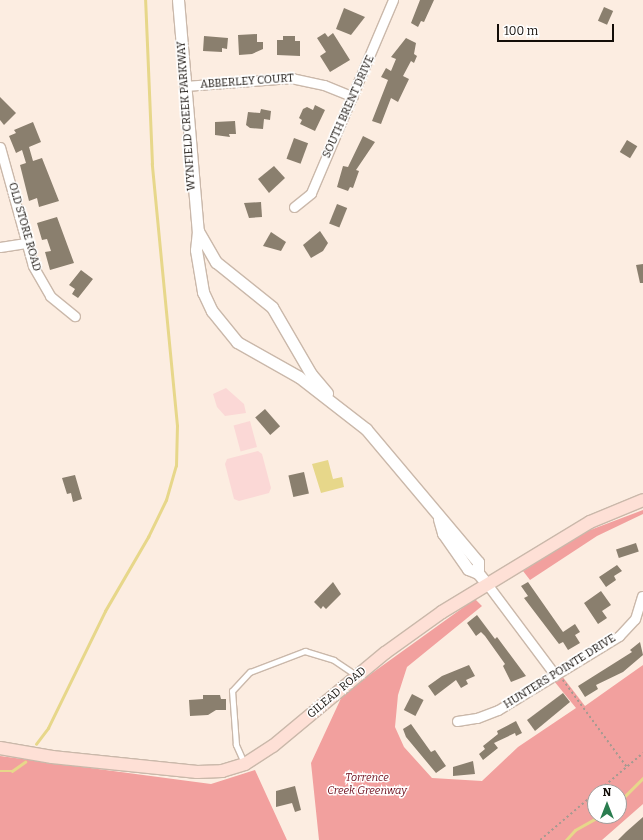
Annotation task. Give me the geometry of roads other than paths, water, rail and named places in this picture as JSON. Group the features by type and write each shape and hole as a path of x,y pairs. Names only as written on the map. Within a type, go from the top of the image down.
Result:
{"main road":[{"name":"GILEAD ROAD","path":"0,748 52,757 197,772 222,771 244,764 273,746 357,676 417,629 486,584 590,522 643,500"}],"street":[{"name":"WYNFIELD CREEK PARKWAY","path":"178,0 198,231 196,250 203,292 224,329 255,354 299,377 330,398 376,438 439,519 451,528 478,562 478,573 558,675"},
{"name":"SOUTH BRENT DRIVE","path":"294,207 311,193 393,0"},
{"name":"ABBERLEY COURT","path":"185,86 290,78 324,85 353,97"},
{"name":"OLD STORE ROAD","path":"0,147 26,243 42,285 63,309 75,316"},
{"name":"WYNFIELD CREEK PARKWAY","path":"198,231 216,262 272,307 311,374 330,398"},
{"path":"0,247 26,243"},
{"name":"HUNTERS POINTE DRIVE","path":"457,721 489,714 558,675 618,636 635,620 642,596"}],"lane":[{"path":"244,764 236,745 232,691 250,672 305,651 334,660 357,676"}],"waterway":[{"path":"36,744 48,728 105,611 148,537 166,500 176,466 177,426 152,164 145,0"},
{"path":"0,771 12,771 25,762"},
{"path":"627,794 643,778"},
{"path":"566,840 575,830 587,823"}],"park label":[{"name":"Torrence Creek Greenway","path":"367,785"}]}
